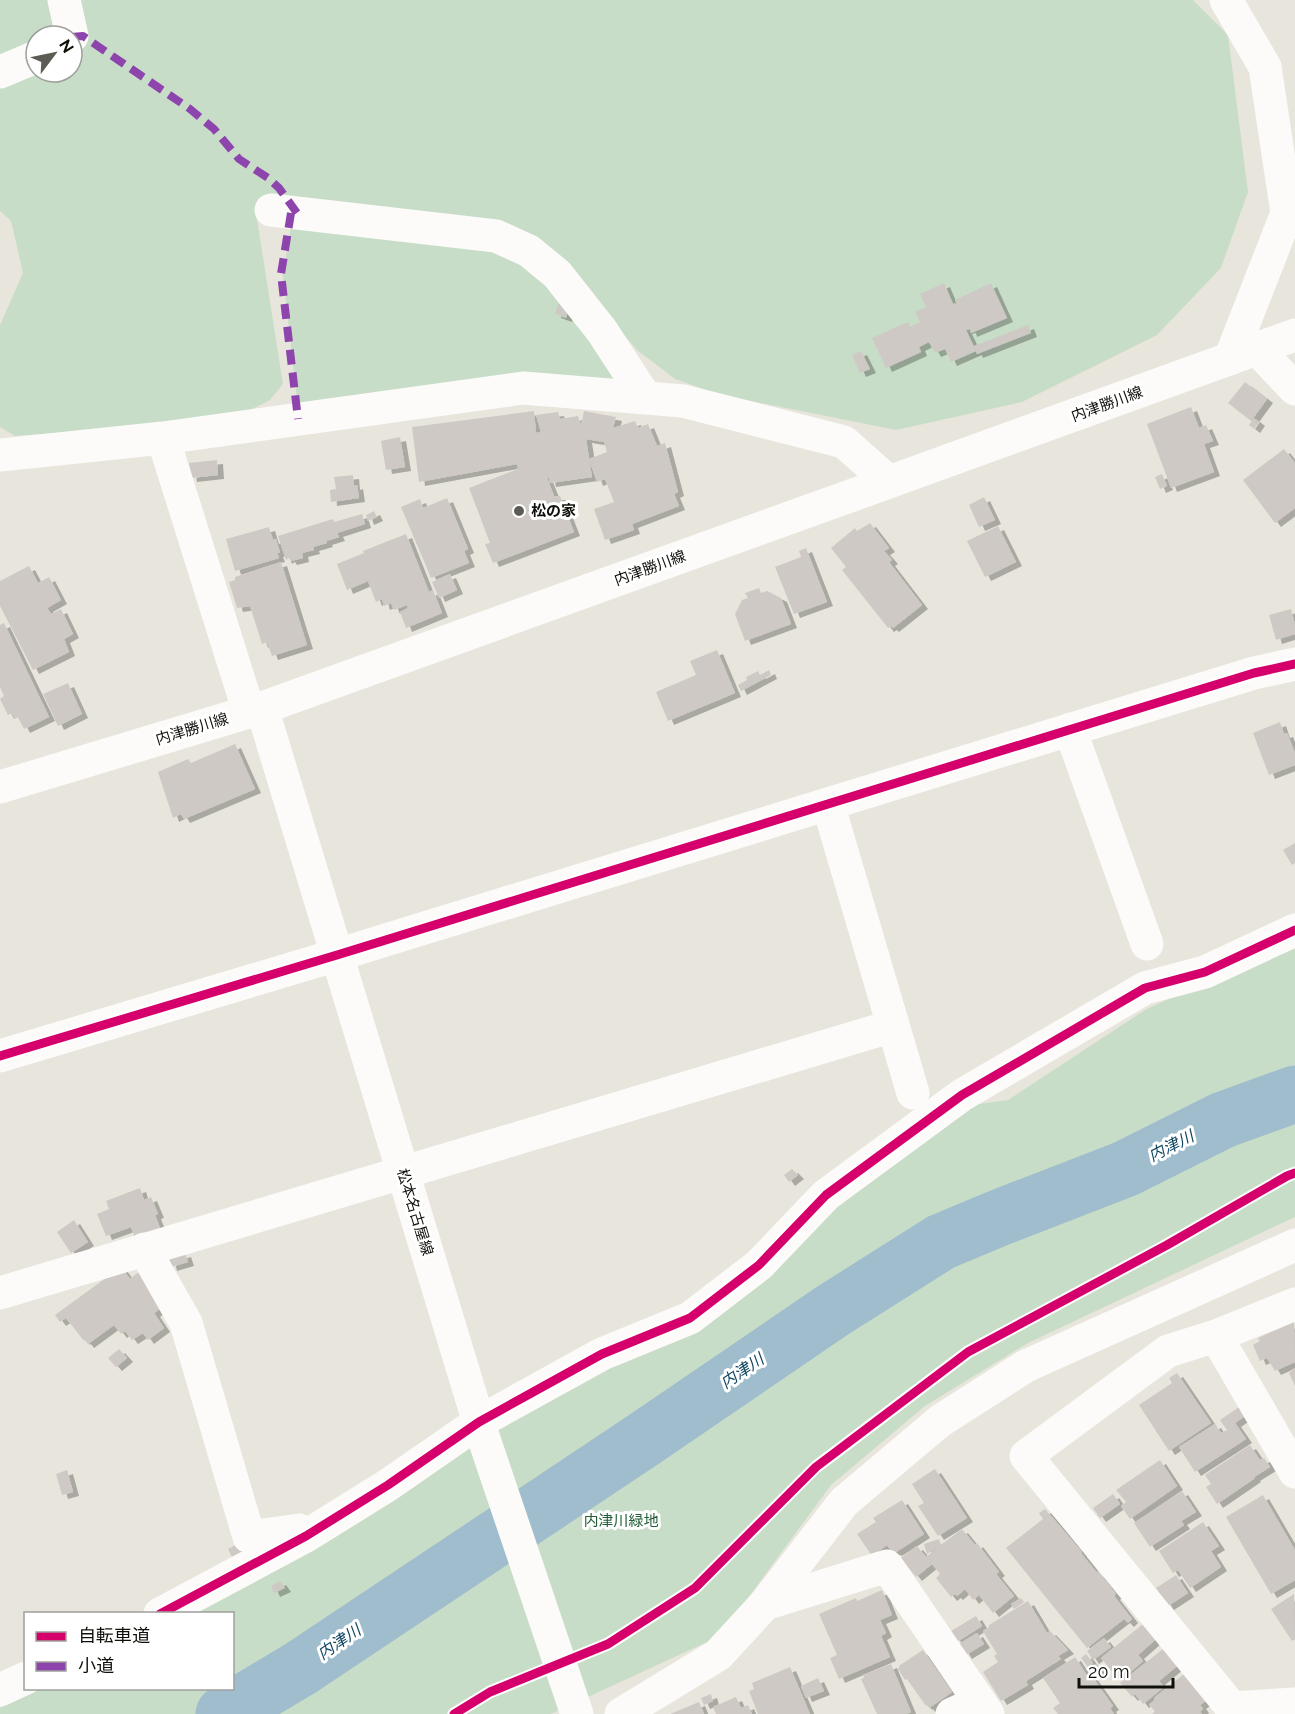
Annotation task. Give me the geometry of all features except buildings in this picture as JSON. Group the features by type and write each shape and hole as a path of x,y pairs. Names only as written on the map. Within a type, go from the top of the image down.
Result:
{"street":[{"path":"64,0 69,24"},
{"path":"1226,0 1265,68 1287,213 1243,354 1295,389"},
{"path":"0,72 24,62"},
{"path":"271,210 496,236 529,251 557,274 602,331 645,397"},
{"name":"内津勝川線","path":"0,787 256,710 1295,334"},
{"path":"0,455 163,438 523,388 683,401 844,442 889,482"},
{"name":"松本名古屋線","path":"163,438 337,956 481,1429 576,1709"},
{"path":"0,1056 337,956 1254,672 1295,664"},
{"path":"1070,729 1147,944"},
{"path":"828,804 913,1093"},
{"path":"164,1612 306,1536 602,1354 690,1318 759,1265 826,1195 962,1095 1145,988 1205,972 1295,930"},
{"path":"0,1293 893,1026"},
{"path":"621,1714 718,1655 765,1604 844,1502 939,1421 1026,1366 1295,1245"},
{"path":"144,1249 186,1323 249,1537 299,1530 306,1536"},
{"path":"1295,1304 1216,1336 1168,1351 1026,1456 1232,1708 1295,1704"},
{"path":"1216,1336 1295,1472"},
{"path":"765,1604 886,1566 973,1710"},
{"path":"0,1690 24,1679"}],"green space":[{"path":"0,0 1193,0 1228,35 1248,192 1221,268 1157,335 1022,402 896,430 720,395 675,379 637,350 556,256 261,201 257,219 283,384 270,400 248,411 124,428 15,436 0,427 0,325 23,273 11,221 0,211"},
{"path":"292,219 527,254 632,385 298,408 283,276"},
{"name":"内津川緑地","path":"1295,940 1295,1217 1028,1343 925,1406 831,1485 720,1636 551,1714 0,1714 0,1708 37,1690 234,1690 234,1612 188,1612 603,1363 971,1105 1008,1100 1145,1010"}],"waterway":[{"name":"内津川","path":"224,1714 301,1668 832,1311 941,1242 1125,1169 1223,1120 1295,1094"}],"marked path":[{"path":"84,37 190,109 214,129 239,159 279,188 297,213"},
{"path":"291,213 281,274 298,419"}],"cycle path":[{"path":"0,1056 337,955 1254,673 1295,664"},
{"path":"164,1612 306,1536 388,1485 479,1422 602,1354 690,1318 759,1265 826,1195 962,1095 1145,988 1205,972 1295,930"},
{"path":"454,1714 490,1692 608,1644 695,1588 816,1467 968,1352 1295,1173"}],"place":[{"name":"松の家","path":"519,511"}]}
